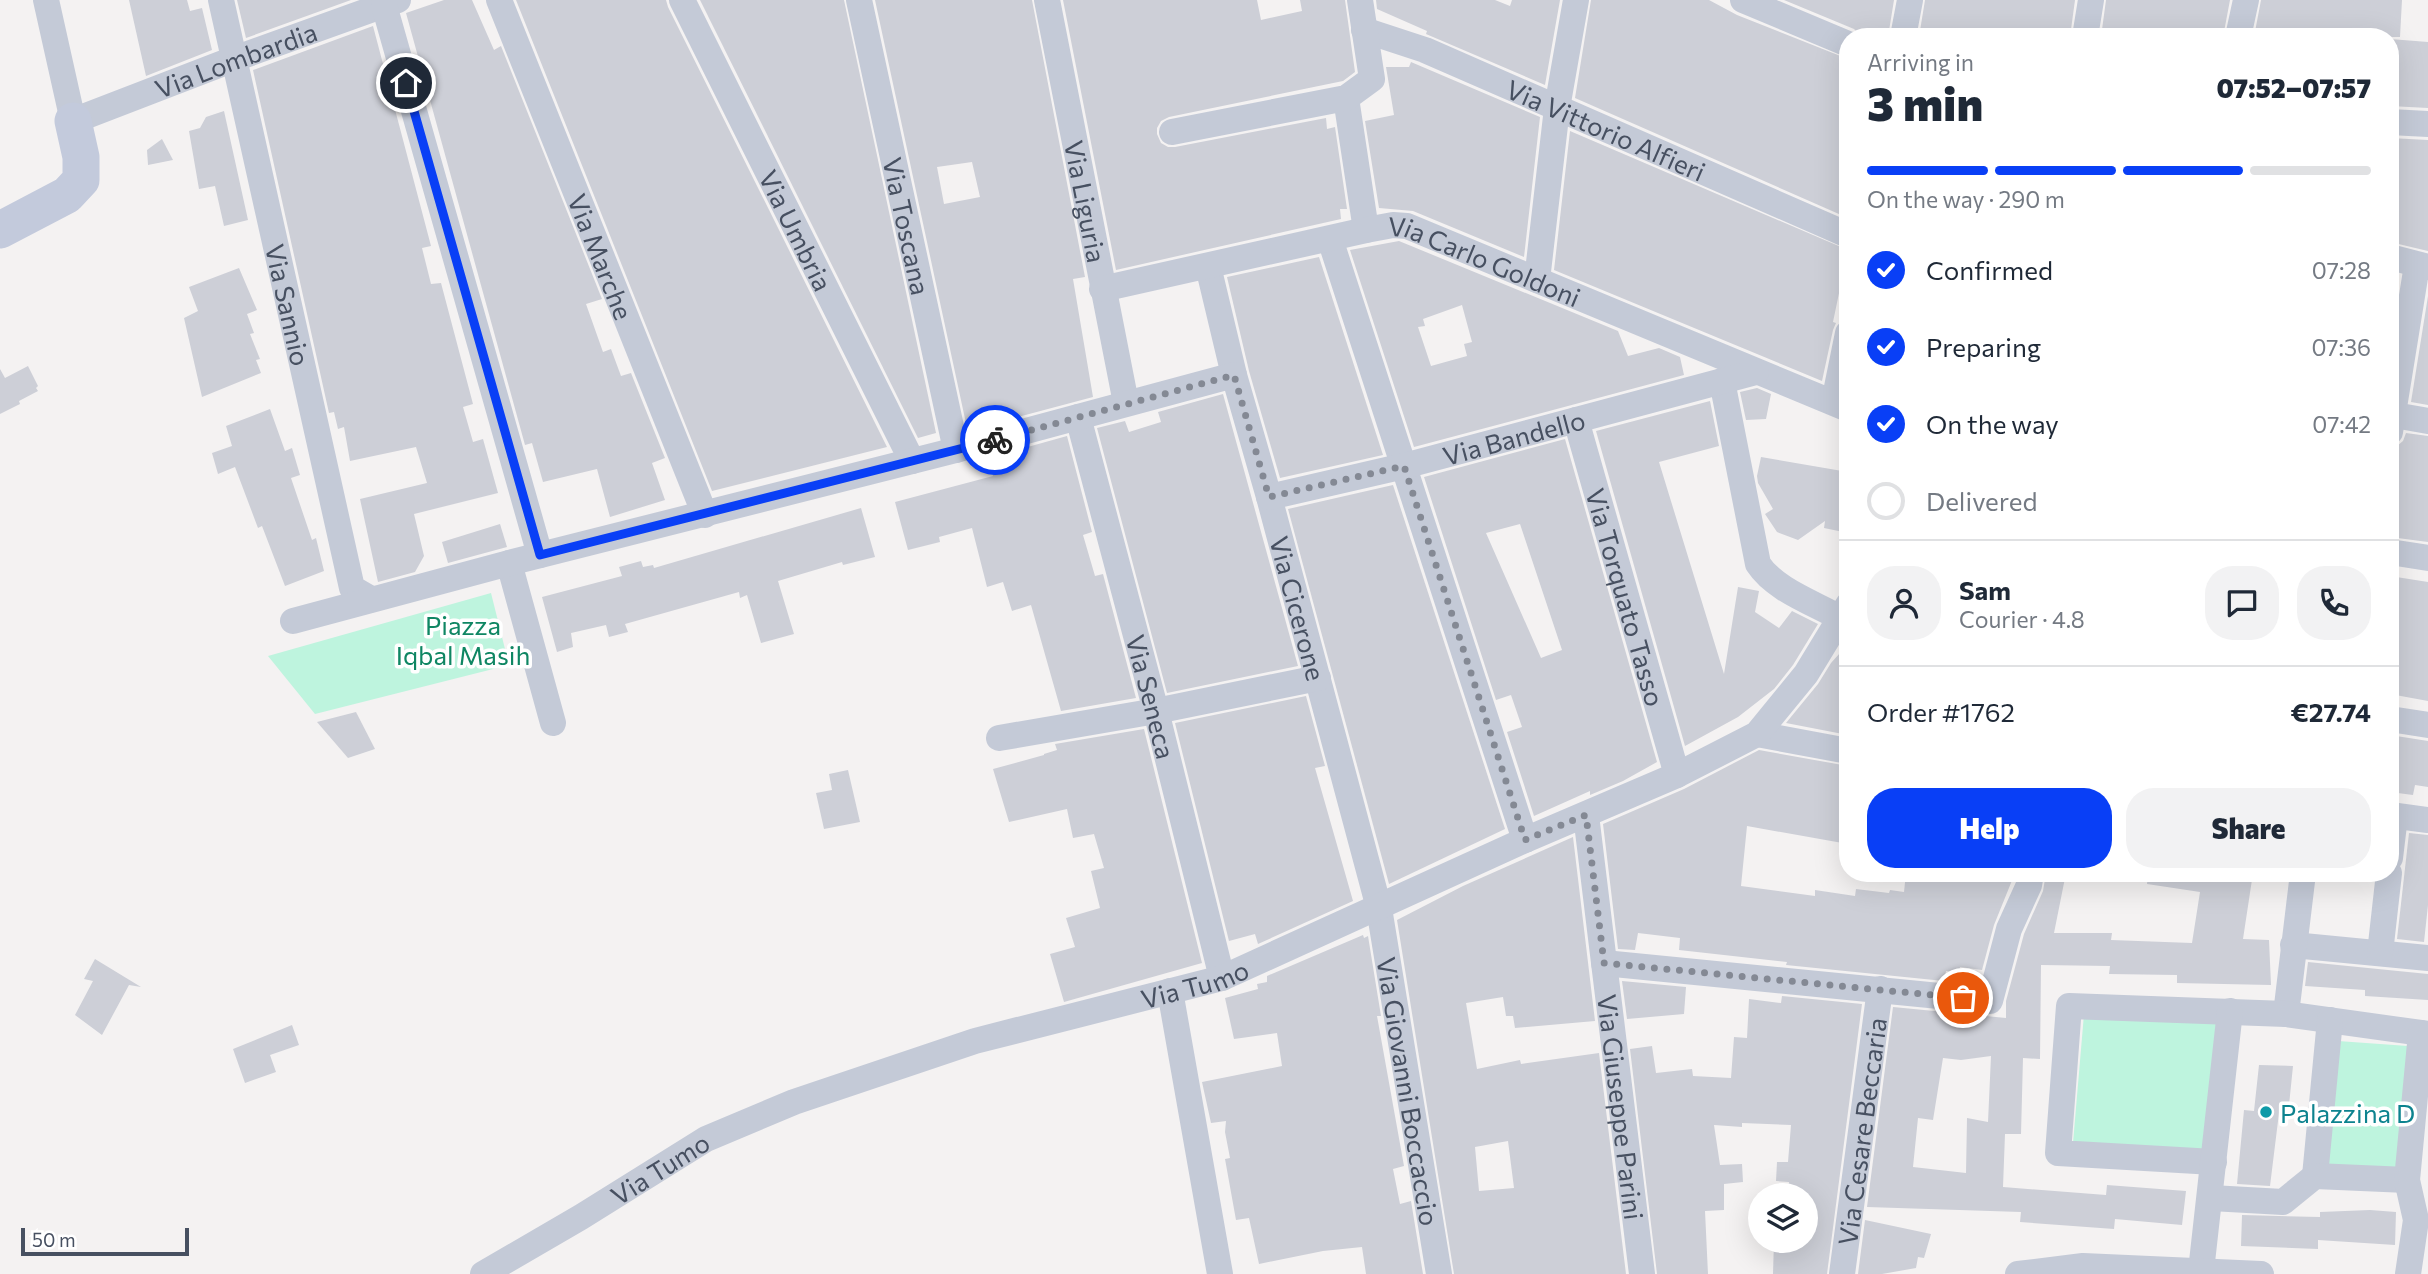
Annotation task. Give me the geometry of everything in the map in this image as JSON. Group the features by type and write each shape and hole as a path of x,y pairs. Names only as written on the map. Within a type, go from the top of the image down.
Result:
{"street":[{"path":"0,230 66,195 81,180 81,158 46,0"},
{"name":"Via Sannio","path":"221,0 352,588 371,599"},
{"name":"Via Marche","path":"499,0 705,515"},
{"name":"Via Umbria","path":"682,0 912,461"},
{"name":"Via Toscana","path":"859,0 956,450"},
{"name":"Via Liguria","path":"1047,0 1126,403"},
{"path":"1172,132 1346,98 1372,79 1360,0"},
{"path":"1536,280 1557,108 1576,0"},
{"path":"1743,0 1839,40"},
{"path":"1905,28 1910,0"},
{"path":"2086,28 2091,0"},
{"path":"2240,28 2246,0"},
{"path":"391,2 540,555"},
{"name":"Via Lombardia","path":"73,121 391,2"},
{"name":"Via Vittorio Alfieri","path":"1364,30 1425,50 1839,231"},
{"path":"1346,98 1366,230"},
{"path":"2399,122 2428,124"},
{"name":"Via Carlo Goldoni","path":"1102,289 1366,230 1393,225 1407,226 1839,404"},
{"path":"1330,239 1525,840"},
{"path":"2399,259 2423,266 2399,388"},
{"name":"Via Cicerone","path":"1208,266 1234,375 1379,908"},
{"name":"Via Bandello","path":"1269,497 1404,466 1756,372"},
{"path":"293,621 540,555 956,450 1234,375"},
{"path":"1722,381 1758,564 1765,575 1783,587 1839,610"},
{"name":"Via Seneca","path":"1078,417 1156,711 1222,978"},
{"name":"Via Torquato Tasso","path":"1576,420 1677,775"},
{"path":"2399,423 2428,421"},
{"path":"2399,553 2428,558"},
{"path":"509,563 553,723"},
{"name":"Via Tumo","path":"483,1274 706,1139 794,1102 975,1041 1222,978 1525,840 1677,775 1757,734 1806,674 1839,620"},
{"path":"999,738 1156,711 1318,678"},
{"path":"2399,720 2428,725"},
{"path":"1757,734 1839,749"},
{"name":"Via Giuseppe Parini","path":"1586,815 1642,1274"},
{"path":"2399,816 2428,820"},
{"path":"1604,963 1990,1001 2009,929 2030,882"},
{"path":"2286,1014 2302,882"},
{"path":"2380,953 2388,882"},
{"name":"Via Giovanni Boccaccio","path":"1379,908 1439,1274"},
{"path":"2293,945 2428,958"},
{"name":"Via Cesare Beccaria","path":"1842,1274 1880,989"},
{"path":"1170,991 1220,1274"},
{"path":"2214,1162 2058,1153 2069,1006 2286,1014 2424,1034 2407,1180 2416,1220 2408,1274"},
{"path":"2201,1271 2230,1011"},
{"path":"2315,1176 2330,1020"},
{"path":"2211,1198 2283,1202 2315,1176 2407,1180"},
{"path":"2018,1274 2082,1270 2261,1274"}],"green space":[{"name":"Piazza Iqbal Masih","path":"491,593 509,665 315,714 268,656"},
{"path":"2084,1014 2217,1018 2203,1155 2073,1143"},
{"path":"2338,1041 2408,1046 2399,1170 2328,1164"}],"building":[{"path":"129,0 187,0 190,11 202,8 212,50 146,76"},
{"path":"237,0 351,0 246,38"},
{"path":"444,0 472,0 494,50 501,46 602,299 586,304 603,352 611,349 621,376 631,373 665,458 652,463 665,500 610,517 597,469 543,482 532,443 525,445 406,13"},
{"path":"516,0 666,0 887,447 712,491"},
{"path":"700,0 844,0 936,433 918,438"},
{"path":"875,0 1032,0 1085,277 1073,279 1093,397 980,427 967,428","holes":["972,162 980,197 944,204 937,167"]},
{"path":"1063,0 1257,0 1261,20 1302,11 1300,0 1345,0 1355,72 1343,81 1169,117 1161,121 1157,128 1161,143 1175,147 1326,118 1327,129 1335,127 1347,209 1340,209 1341,219 1116,270"},
{"path":"1376,0 1495,0 1510,6 1512,0 1560,0 1545,85 1426,34 1427,31 1377,9"},
{"path":"1591,0 1709,0 1737,15 1839,55 1839,214 1575,98"},
{"path":"1784,0 1894,0 1889,28 1852,28"},
{"path":"1925,0 2075,0 2071,28 1920,28"},
{"path":"2106,0 2230,0 2225,28 2102,28"},
{"path":"2261,0 2402,0 2400,37 2399,28 2256,28"},
{"path":"373,26 431,246 422,248 431,284 441,283 473,404 463,407 473,442 483,439 498,493 414,514 424,556 415,572 378,582 360,499 427,483 416,447 350,461 344,427 338,429 334,412 329,413 253,70"},
{"path":"2399,40 2428,42 2428,108 2399,106"},
{"path":"1411,62 1540,117 1524,257 1413,211 1379,208 1365,121 1394,115 1386,67 1409,67"},
{"path":"224,111 248,220 224,226 215,186 199,189 189,131 200,128 206,117"},
{"path":"1570,131 1839,246 1839,293 1833,322 1836,323 1822,381 1554,270"},
{"path":"2399,138 2428,140 2428,251 2399,244"},
{"path":"162,139 173,160 148,165 147,150"},
{"path":"1399,241 1618,331 1628,356 1659,348 1680,357 1684,375 1414,447 1350,250","holes":["1462,305 1472,342 1464,344 1467,356 1431,366 1418,327 1425,326 1423,319"]},
{"path":"1319,257 1383,455 1280,478 1249,371 1227,277"},
{"path":"239,268 257,310 247,314 254,333 250,334 260,359 256,360 261,373 202,397 184,318 198,311 189,287"},
{"path":"2428,296 2428,405 2411,402"},
{"path":"28,366 38,391 0,414 0,369 5,378"},
{"path":"1757,388 1771,394 1766,419 1746,420 1740,392"},
{"path":"1223,394 1298,666 1167,693 1097,428 1125,421 1129,432 1161,422 1158,412"},
{"path":"1710,401 1719,446 1659,462 1724,674 1738,587 1759,591 1755,612 1779,628 1792,611 1818,624 1793,665 1774,689 1738,717 1685,746 1596,431"},
{"path":"270,409 285,451 292,448 300,475 291,478 312,540 316,538 324,571 285,586 262,526 258,528 235,467 218,474 212,453 232,446 226,426"},
{"path":"2406,433 2428,436 2428,542 2399,538 2399,444"},
{"path":"1067,436 1092,532 1083,535 1095,576 1103,574 1136,698 1061,711 1031,605 1012,611 1003,582 987,587 972,528 939,537 940,542 908,550 895,502 993,476 988,458"},
{"path":"1565,439 1657,762 1623,781 1590,795 1590,791 1534,816 1507,732 1522,727 1511,695 1496,700 1424,477","holes":["1520,524 1562,650 1541,658 1486,533"]},
{"path":"1761,457 1839,470 1839,531 1824,528 1825,521 1798,540 1777,532 1765,514 1773,509 1758,483"},
{"path":"1393,485 1505,829 1389,884 1288,509"},
{"path":"861,508 875,557 843,565 842,562 778,581 794,634 761,643 747,595 740,598 739,592 625,624 628,632 609,637 606,625 571,633 573,647 557,652 542,597 622,576 619,567 641,561 643,567 653,565 654,568"},
{"path":"500,524 507,547 448,563 442,542"},
{"path":"2399,577 2428,582 2428,701 2399,696"},
{"path":"1839,654 1839,733 1786,723 1818,684"},
{"path":"1306,696 1325,766 1315,768 1353,901 1258,944 1255,934 1229,941 1175,723"},
{"path":"356,712 375,749 348,758 317,722"},
{"path":"1144,729 1202,963 1064,1002 1050,954 1075,947 1066,918 1100,908 1091,871 1104,868 1094,834 1073,838 1067,809 1009,822 993,769 1057,750 1055,744"},
{"path":"2399,736 2428,741 2428,787 2415,785 2413,795 2399,793"},
{"path":"1759,750 1839,764 1839,842 1747,826 1741,886 1815,896 1815,890 1855,896 1856,889 1904,892 1905,882 2011,882 1994,925 1982,970 1960,967 1959,972 1946,971 1944,981 1786,965 1787,962 1679,950 1680,938 1638,933 1635,950 1618,949 1603,824 1684,789"},
{"path":"848,770 860,822 824,829 816,793 832,790 829,774"},
{"path":"2409,833 2428,835 2428,905 2424,942 2397,939"},
{"path":"1573,837 1595,1021 1515,1028 1513,1016 1506,1016 1503,997 1466,1003 1477,1069 1520,1060 1521,1064 1599,1053 1626,1274 1454,1274 1397,920 1463,886","holes":["1508,1141 1514,1188 1479,1191 1475,1147"]},
{"path":"2044,882 2064,882 2054,933 2112,933 2111,940 2192,943 2200,892 2147,882 2252,882 2243,939 2269,940 2271,985 2177,983 2177,975 2109,974 2110,966 2041,965 2040,1059 2023,1058 2021,1134 2005,1134 2003,1187 2106,1195 2107,1185 2186,1191 2182,1225 2115,1219 2114,1229 2020,1222 2021,1212 1867,1207 1893,1007 2006,1018 2006,1001 2024,934","holes":["1991,1056 1988,1122 1967,1118 1966,1173 1913,1167 1918,1118 1933,1120 1943,1058 1961,1060"]},
{"path":"1363,935 1364,938 1368,936 1381,1016 1377,1016 1404,1166 1393,1169 1400,1204 1411,1201 1423,1274 1366,1274 1362,1247 1323,1251 1259,1264 1249,1218 1236,1220 1225,1159 1230,1158 1225,1132 1226,1121 1211,1123 1202,1082 1282,1066 1277,1033 1234,1039 1225,998 1258,989 1257,984 1267,982 1267,976"},
{"path":"95,959 141,987 129,985 102,1035 75,1015 93,981 84,979"},
{"path":"2308,962 2428,974 2428,1000 2365,996 2365,990 2305,986"},
{"path":"1622,981 1686,987 1684,1014 1627,1019"},
{"path":"1782,996 1862,1004 1827,1274 1773,1274 1774,1253 1818,1253 1818,1183 1776,1181 1777,1162 1788,1162 1791,1125 1742,1123 1742,1127 1714,1125 1720,1165 1742,1164 1743,1182 1724,1184 1724,1210 1705,1211 1708,1274 1657,1274 1630,1049 1652,1046 1656,1073 1692,1069 1693,1076 1731,1078 1734,1037 1747,1038 1749,999 1781,1003"},
{"path":"292,1025 299,1045 270,1055 276,1072 245,1083 233,1049"},
{"name":"Palazzina D","path":"2259,1065 2293,1066 2288,1115 2279,1113 2270,1186 2237,1184 2244,1110 2254,1111"},
{"path":"2320,1212 2396,1212 2395,1245 2318,1240 2318,1249 2241,1246 2242,1215 2320,1217"},
{"path":"1865,1220 1931,1234 1924,1258 1918,1257 1916,1268 1882,1274 1858,1274"}],"way so far":[{"path":"995,440 1234,375 1269,497 1404,466 1525,840 1586,815 1604,963 1963,998"}],"place":[{"name":"Palazzina D","path":"2266,1112"}],"route":[{"path":"406,83 540,555 995,440"}]}
